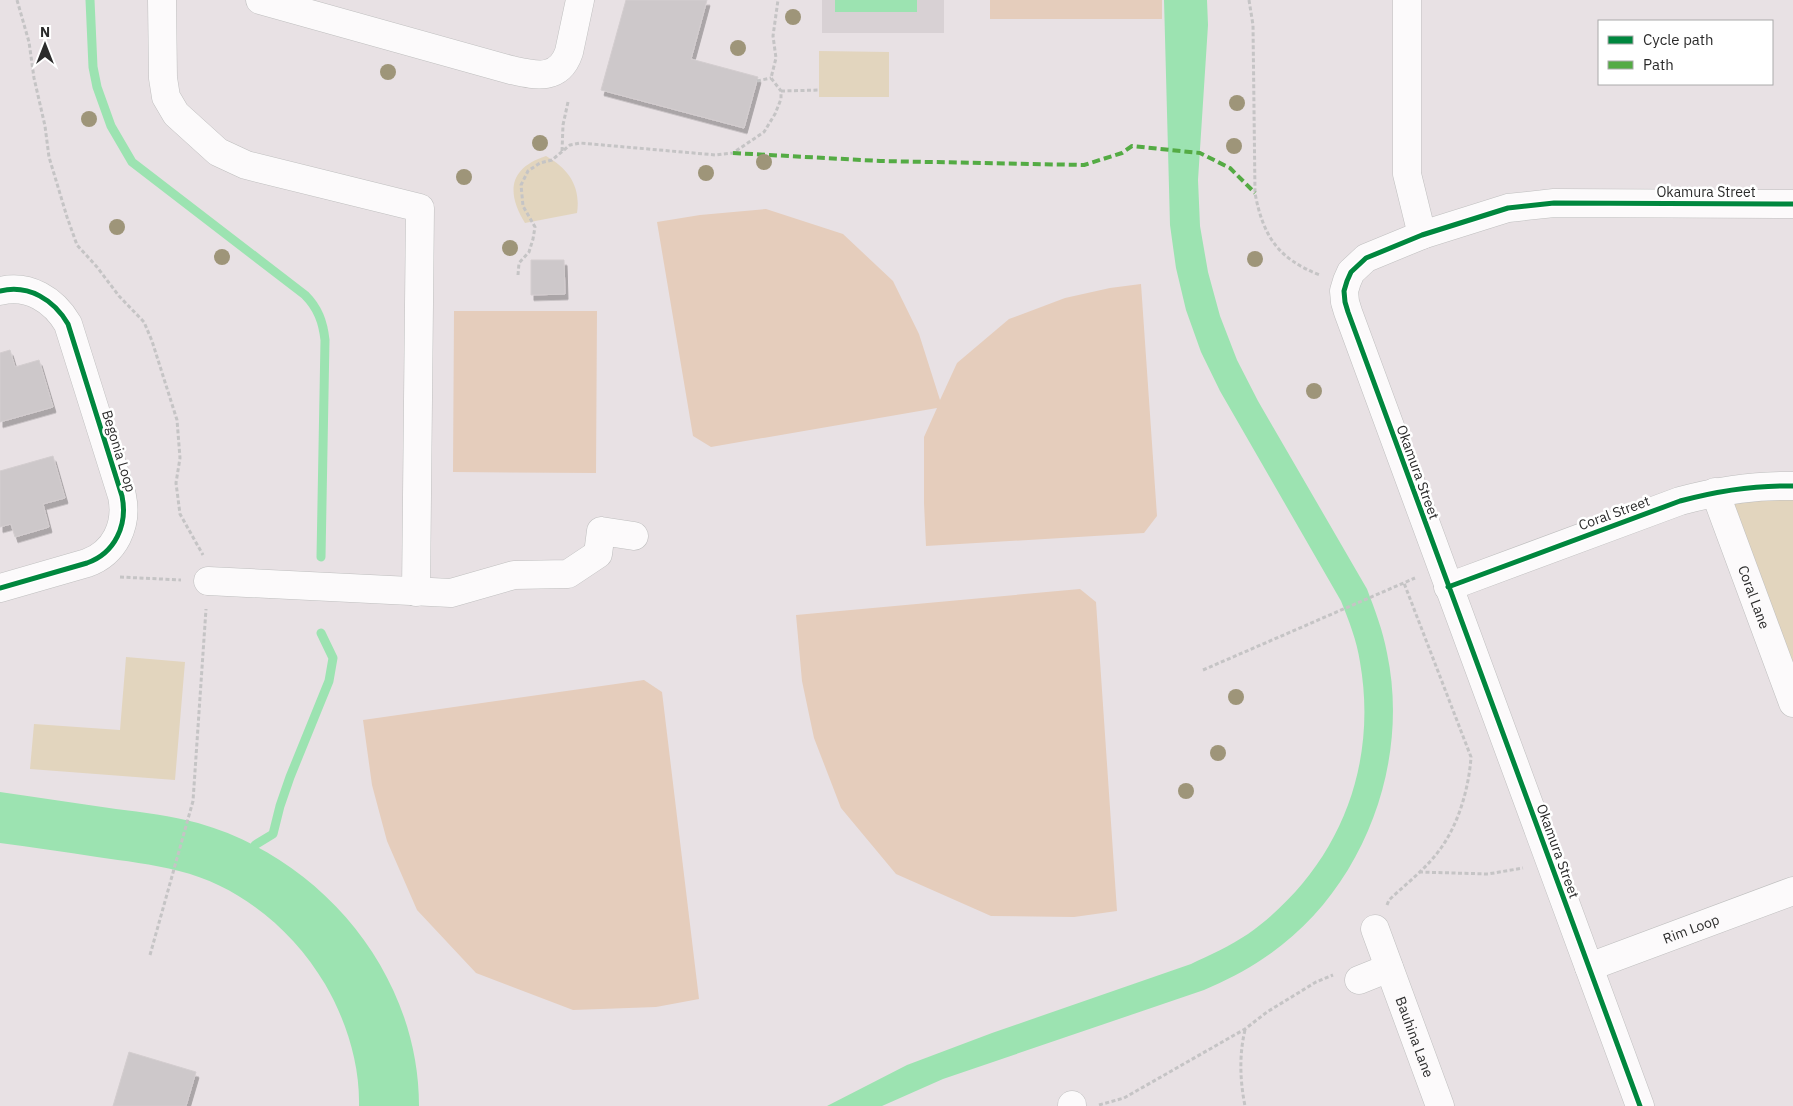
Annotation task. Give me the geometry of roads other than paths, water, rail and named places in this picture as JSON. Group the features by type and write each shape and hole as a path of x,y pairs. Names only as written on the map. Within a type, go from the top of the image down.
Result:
{"street":[{"path":"162,0 163,78 166,97 176,114 218,152 246,164 420,208 416,592"},
{"path":"260,0 510,70 540,76 556,70 566,59 580,0"},
{"path":"1407,0 1407,174 1422,235"},
{"name":"Okamura Street","path":"1640,1106 1448,587 1345,302 1344,291 1351,272 1366,258 1422,235 1508,208 1554,203 1793,204"},
{"name":"Begonia Loop","path":"0,291 17,290 38,295 56,307 68,324 122,496 124,515 116,539 109,549 94,561 0,588"},
{"name":"Coral Street","path":"1448,587 1680,501 1715,492 1742,488 1793,486"},
{"name":"Coral Lane","path":"1715,492 1793,703"},
{"path":"208,581 451,593 514,575 568,574 598,554 602,531 634,536"},
{"name":"Rim Loop","path":"1589,967 1793,891"},
{"name":"Bauhina Lane","path":"1375,929 1440,1106"},
{"path":"1349,976 1390,968"}],"waterway":[{"path":"90,0 93,67 97,87 111,126 132,162 305,295 319,316 325,340 321,557"},
{"path":"255,845 273,834 290,777 329,681 333,658 321,633"}]}
